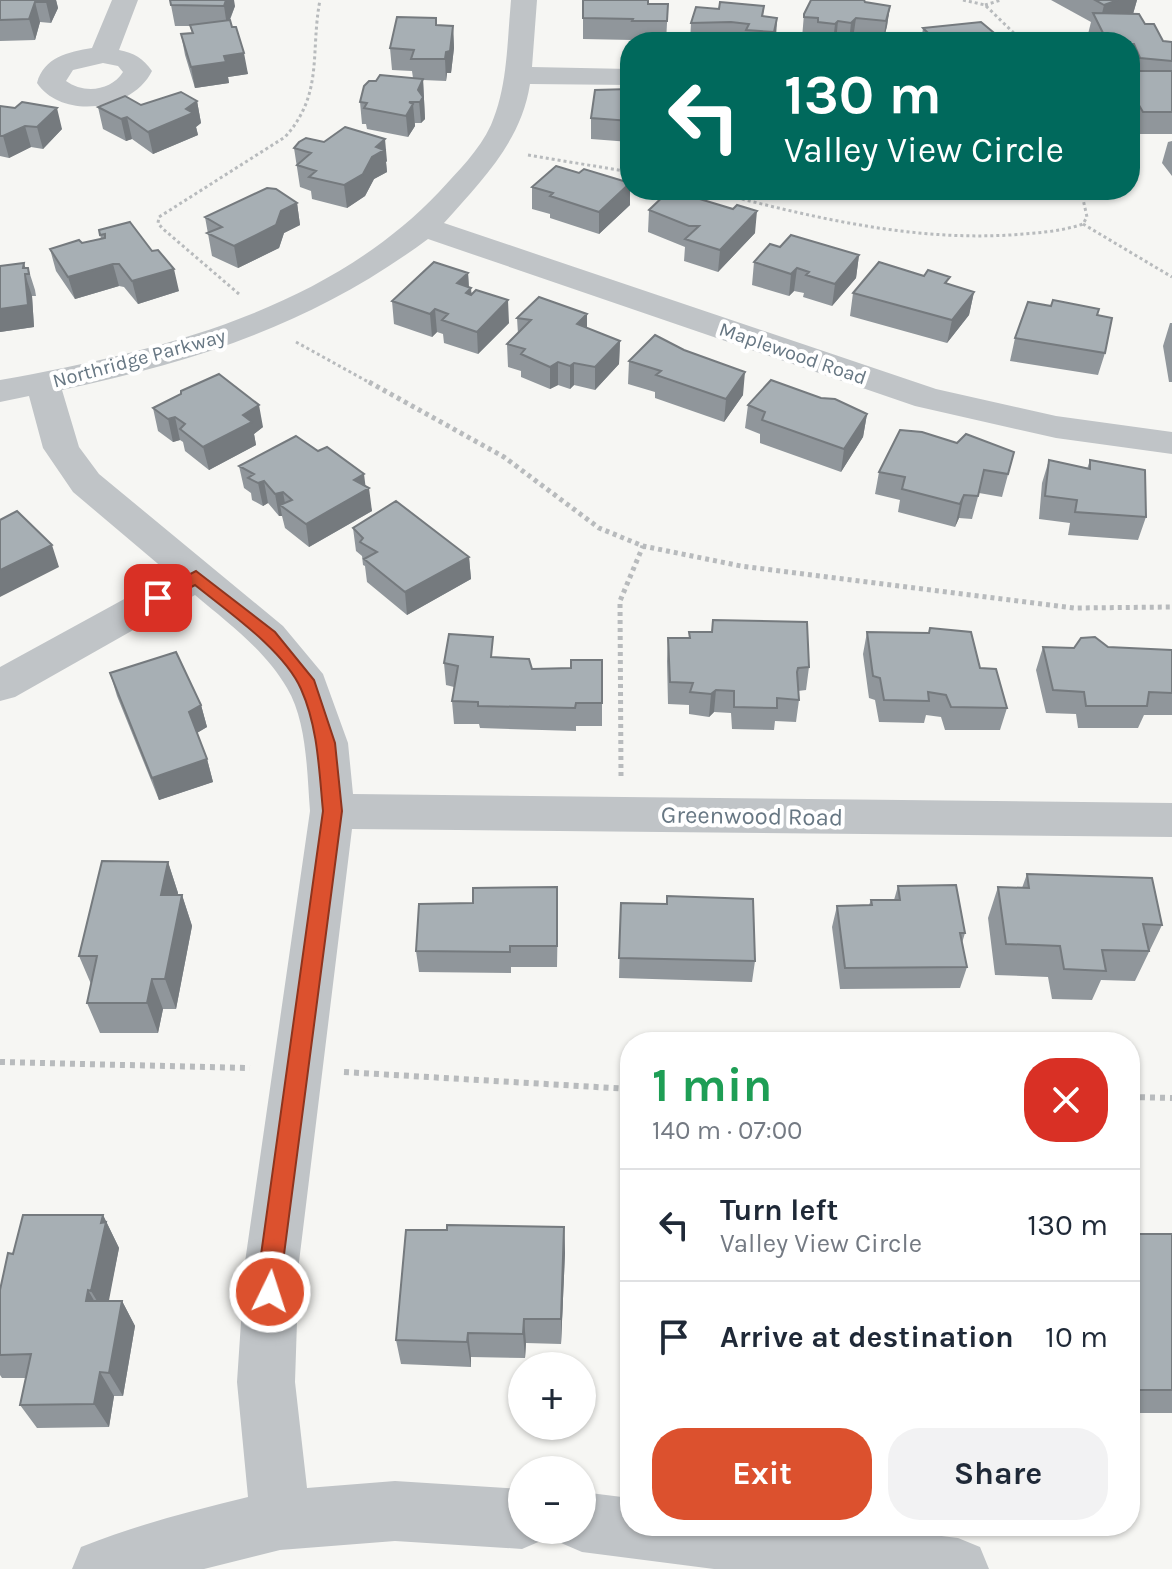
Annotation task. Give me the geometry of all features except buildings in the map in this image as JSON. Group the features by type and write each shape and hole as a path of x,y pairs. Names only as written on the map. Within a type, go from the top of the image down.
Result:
{"street":[{"path":"103,55 125,0"},
{"name":"Northridge Parkway","path":"22,388 208,344 362,273 424,227 484,162 506,123 516,75 524,0"},
{"path":"516,75 620,77"},
{"name":"Maplewood Road","path":"424,227 927,398 1056,427 1172,443"},
{"path":"22,388 86,483 269,636 308,685 326,743 332,811 272,1262 266,1382 280,1520"},
{"path":"0,686 196,577"},
{"name":"Greenwood Road","path":"332,811 1172,820"},
{"path":"103,1569 152,1551 280,1520 395,1511 508,1518"},
{"path":"596,1524 620,1527"},
{"path":"694,1536 958,1569"}],"path":[{"path":"320,0 315,18 314,80 310,104 302,122 285,137 159,217 158,223 188,253 307,348 504,457 599,528 643,546 741,566 1074,608 1172,607"},
{"path":"963,0 985,5 1001,0"},
{"path":"985,5 1013,32"},
{"path":"491,150 620,170"},
{"path":"748,200 868,229 907,235 985,238 1083,224 1172,277"},
{"path":"1083,200 1087,217 1083,224"},
{"path":"621,814 620,601 643,546"},
{"path":"1140,1097 1172,1098"}],"route":[{"path":"158,598 196,577 269,636 308,685 326,743 332,811 270,1292"}]}
